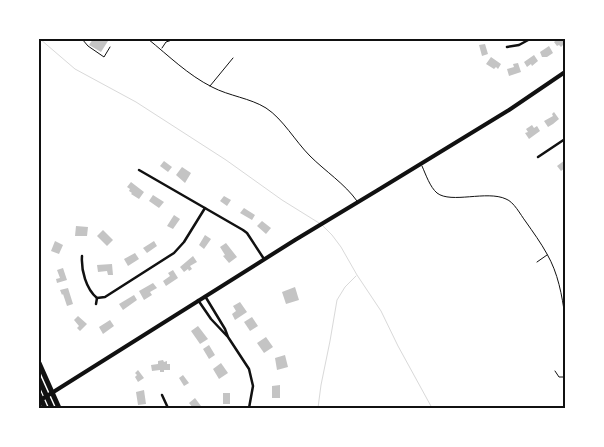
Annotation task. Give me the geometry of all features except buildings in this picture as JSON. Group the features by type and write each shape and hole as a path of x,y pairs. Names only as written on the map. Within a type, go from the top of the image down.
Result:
{"highway":[{"path":"39,363 59,408"},
{"path":"39,379 52,408"},
{"path":"39,394 45,408"}],"street":[{"path":"508,47 519,45 530,39"},
{"path":"39,401 304,234 509,110 565,72"},
{"path":"538,157 565,139"},
{"path":"139,170 243,230 264,259"},
{"path":"98,298 105,297 174,253 184,242 205,208"},
{"path":"82,256 82,270 91,290 98,298"},
{"path":"204,296 228,337"},
{"path":"96,304 98,298"},
{"path":"198,300 211,319 228,337 249,369 253,386 249,408"},
{"path":"162,395 168,408"}],"lane":[{"path":"82,39 88,46 104,57 110,47"},
{"path":"148,39 188,72 210,86 222,92 260,104 276,116 303,149 349,191 358,202"},
{"path":"161,49 166,42 175,39"},
{"path":"210,86 233,58"},
{"path":"420,163 432,186 442,196 492,195 508,200 548,254 559,283 565,317"},
{"path":"537,262 548,254"},
{"path":"556,371 559,377 565,377"}],"waterway":[{"path":"40,39 75,69 136,102 319,223"},
{"path":"322,225 341,247 381,311 432,408"},
{"path":"318,408 337,300 345,287 356,276"}]}
